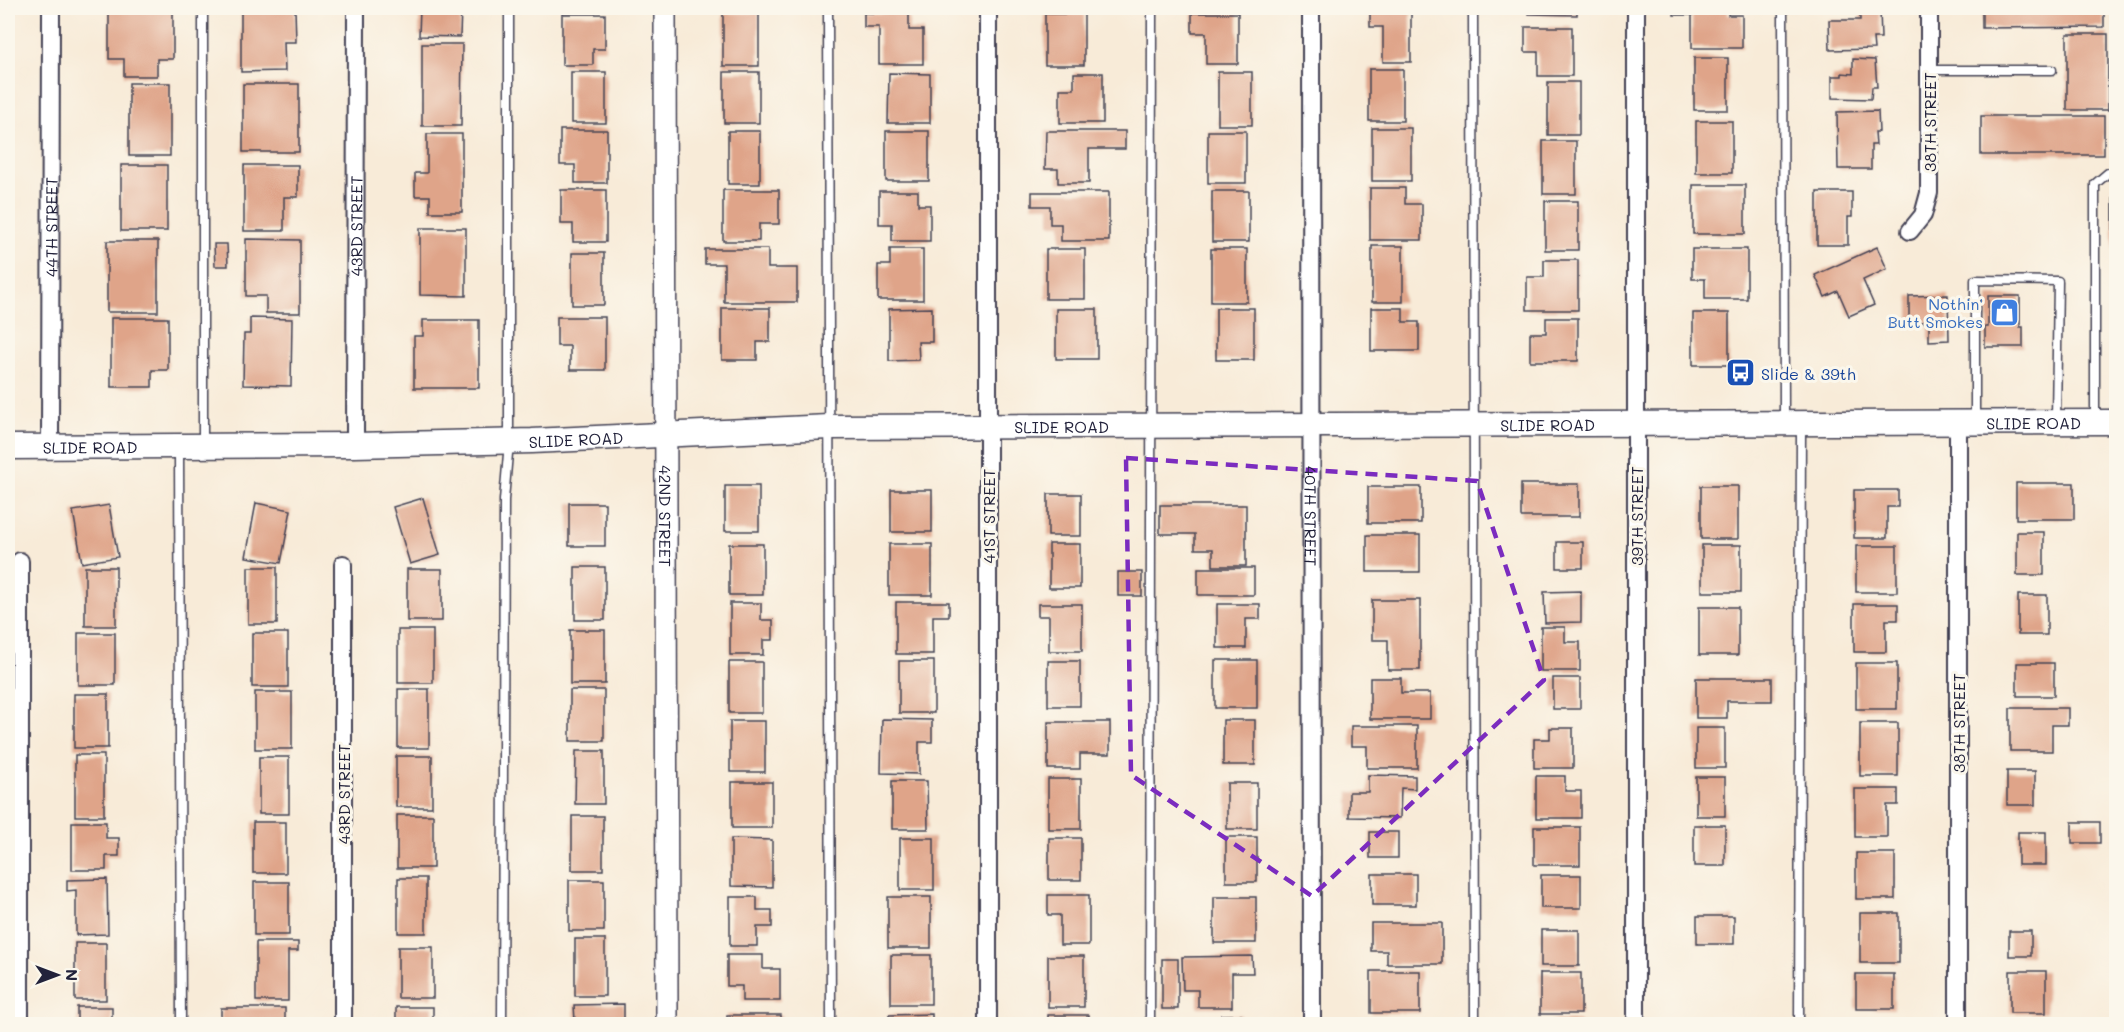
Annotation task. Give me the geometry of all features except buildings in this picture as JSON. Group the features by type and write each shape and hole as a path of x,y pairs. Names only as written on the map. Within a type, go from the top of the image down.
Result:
{"main road":[{"name":"SLIDE ROAD","path":"8,447 509,442 829,427 2106,422"}],"street":[{"name":"44TH STREET","path":"50,446 51,8"},
{"name":"43RD STREET","path":"355,445 356,8"},
{"name":"42ND STREET","path":"665,8 667,1024"},
{"name":"41ST STREET","path":"988,8 988,1024"},
{"name":"40TH STREET","path":"1311,8 1312,1024"},
{"name":"39TH STREET","path":"1636,8 1636,1024"},
{"name":"38TH STREET","path":"1910,231 1923,215 1929,193 1929,8"},
{"name":"38TH STREET","path":"1958,1024 1966,422"},
{"path":"20,561 20,1024"},
{"name":"43RD STREET","path":"343,564 343,1024"}],"lane":[{"path":"203,8 203,446"},
{"path":"501,1024 504,501 509,442 509,8"},
{"path":"828,8 831,1024"},
{"path":"1150,1024 1152,8"},
{"path":"1473,8 1475,1024"},
{"path":"1783,8 1793,423 1799,1024"},
{"path":"1929,70 2052,70"},
{"path":"2106,422 2095,184 2108,173 2116,173"},
{"path":"1966,422 1975,280 1999,280 2058,281 2056,423"},
{"path":"179,446 181,1024"}],"highlighted area":[{"path":"1126,458 1477,481 1544,680 1312,896 1131,775"}],"place":[{"name":"Nothin' Butt Smokes","path":"2004,312"},
{"name":"Slide & 39th","path":"1740,373"}]}
